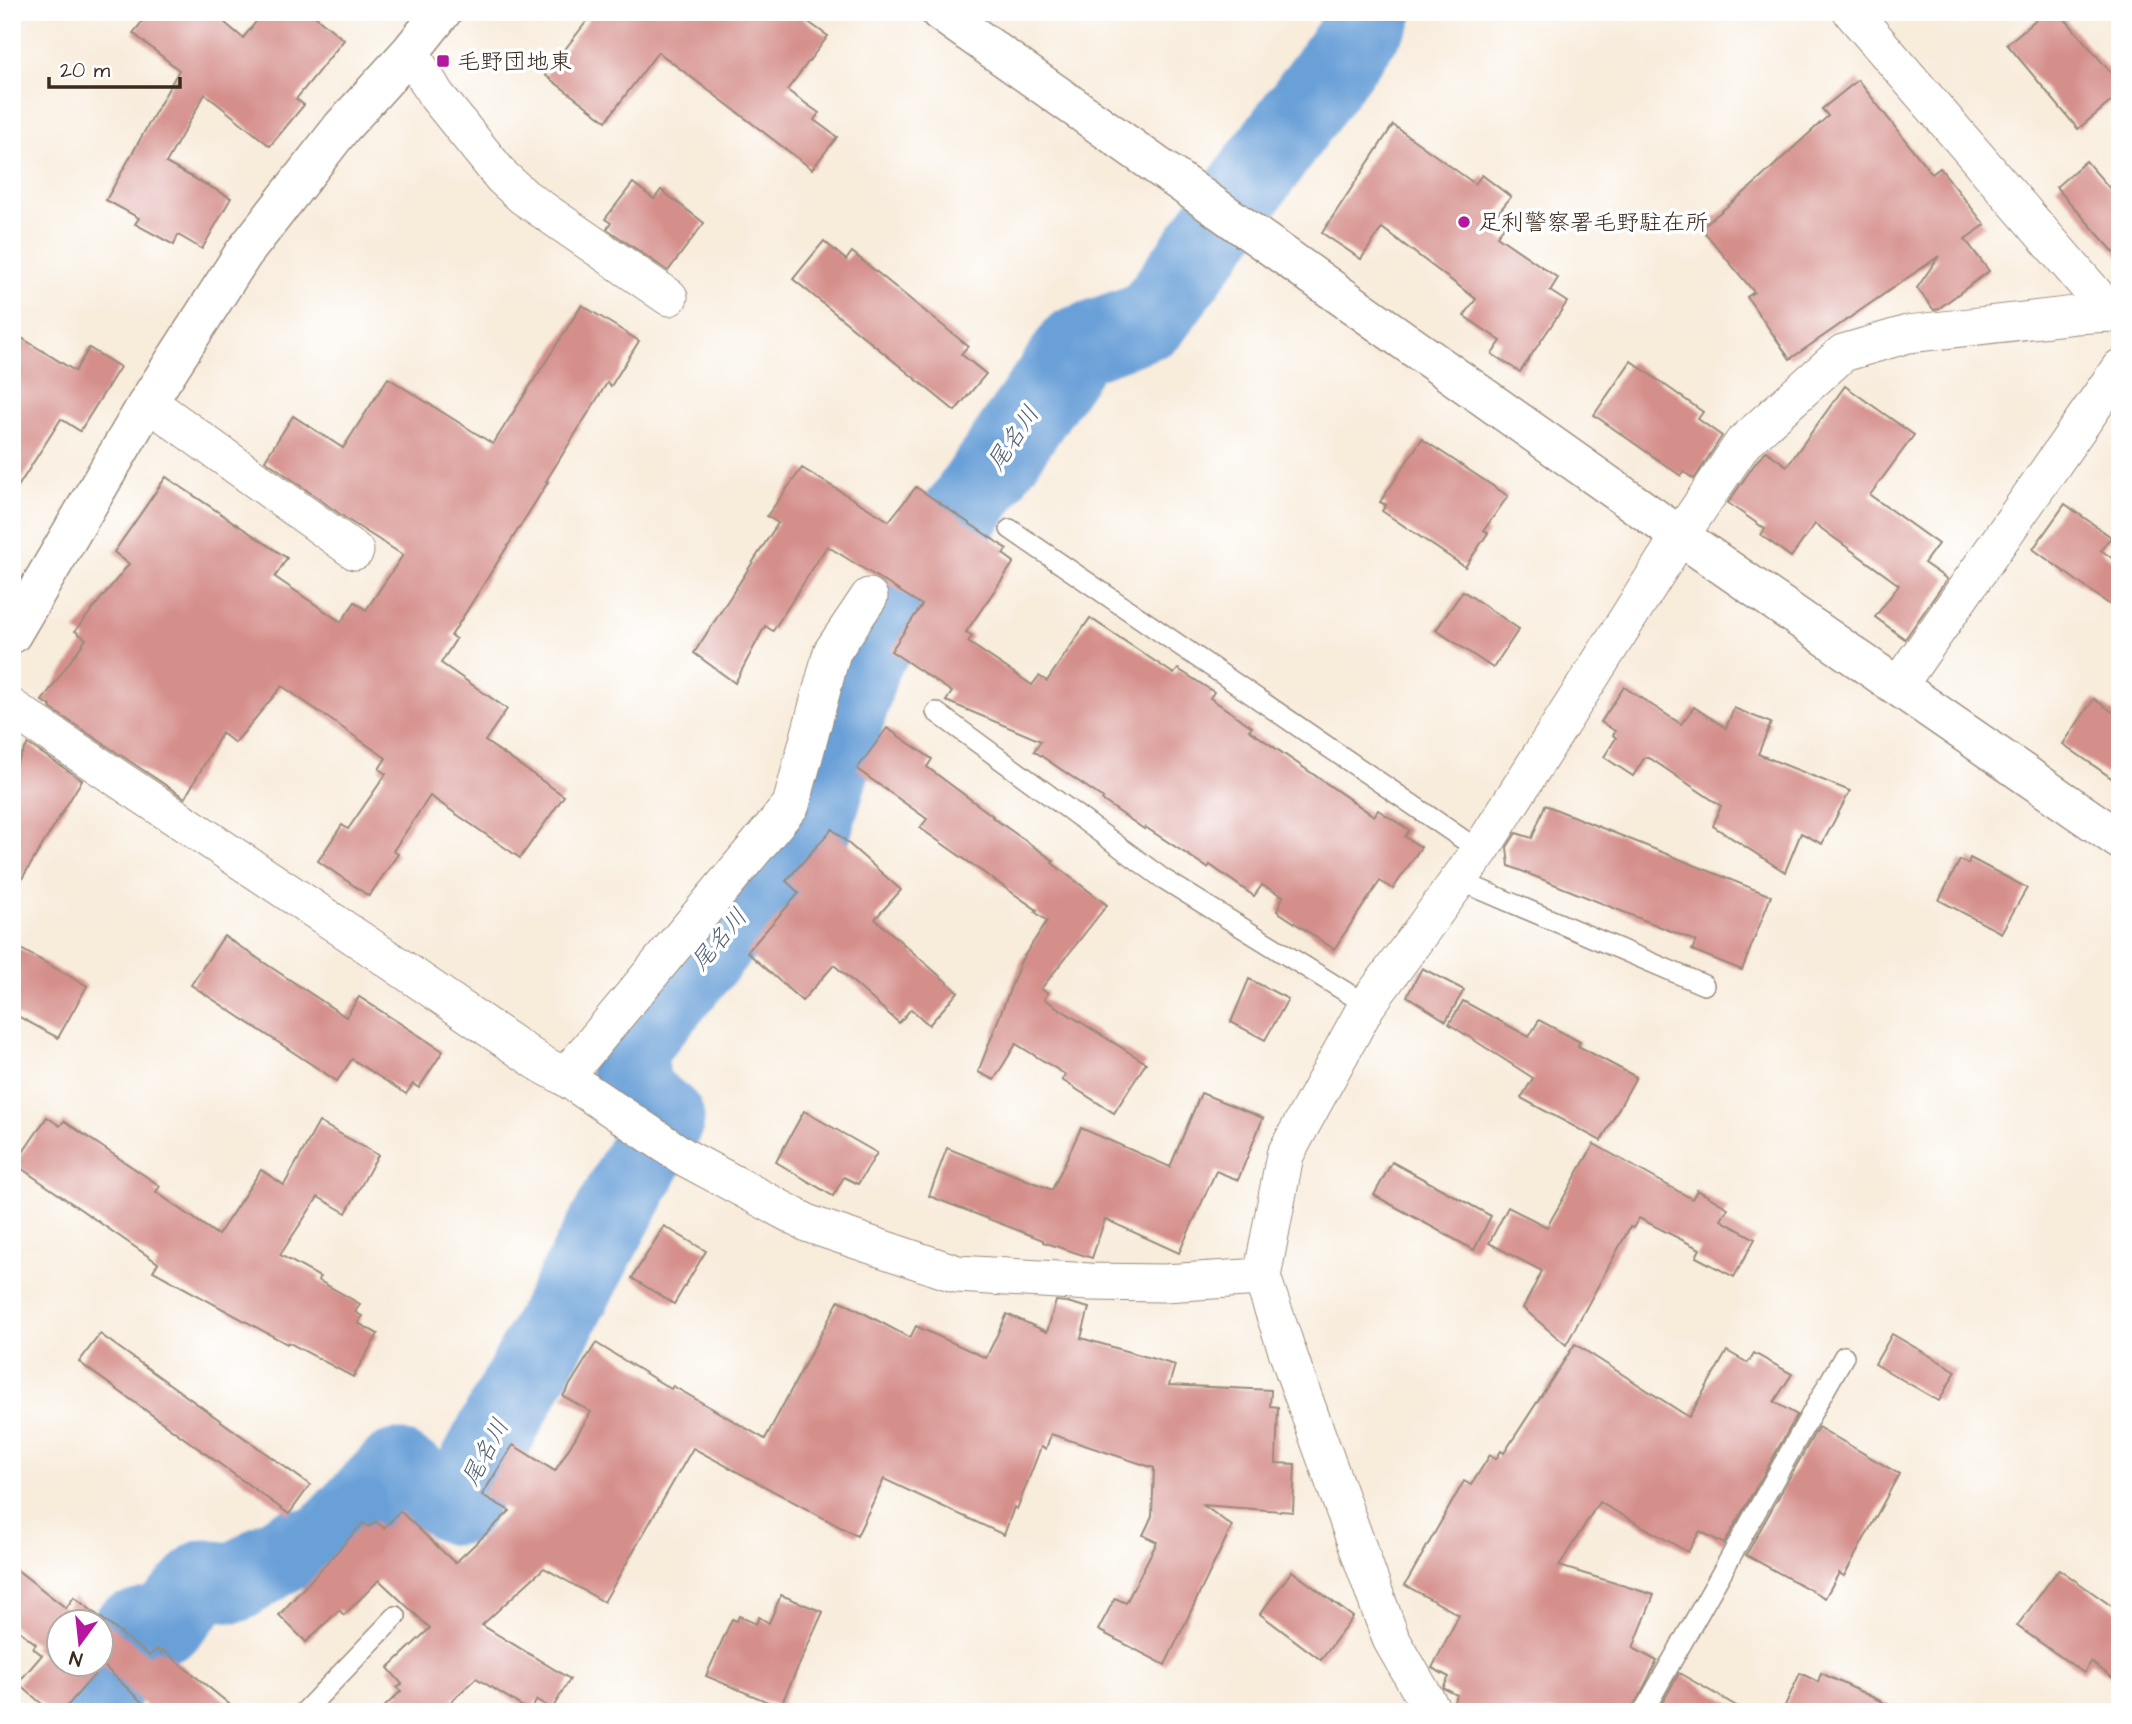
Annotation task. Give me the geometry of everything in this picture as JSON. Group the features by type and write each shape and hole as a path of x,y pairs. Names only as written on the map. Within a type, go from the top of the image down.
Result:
{"street":[{"path":"12,634 148,402 243,254 342,127 442,12"},
{"path":"940,12 1680,536 2120,840"},
{"path":"1852,12 2115,314"},
{"path":"410,52 436,95 502,177 524,197 669,297"},
{"path":"1433,1712 1391,1639 1262,1277 1285,1155 1367,1005 1469,866 1680,536 1743,443 1843,353 1908,334 2075,315 2115,314"},
{"path":"1898,686 2120,368"},
{"path":"148,402 355,551"},
{"path":"565,1077 792,805 832,652 869,597"},
{"path":"12,708 684,1157 809,1224 957,1274 1090,1282 1164,1283 1262,1277"}],"lane":[{"path":"1010,529 1469,866 1704,985"},
{"path":"936,712 1162,878 1367,1005"},
{"path":"1643,1712 1844,1356"},
{"path":"304,1712 396,1616"}],"building":[{"path":"150,12 212,12 243,38 264,12 310,12 344,40 296,99 304,105 270,146 205,94 166,163 231,198 202,249 178,235 174,245 135,224 139,218 106,200 179,70 133,33"},
{"path":"594,12 794,12 828,36 787,90 819,113 814,120 837,137 812,169 658,52 606,121 545,75"},
{"path":"2045,12 2059,12 2120,83 2120,94 2078,129 2007,44"},
{"path":"1858,80 1932,174 1940,168 1985,225 1965,239 1989,271 1934,310 1917,288 1939,256 1790,359 1747,297 1754,292 1701,228 1751,187 1828,116 1822,109"},
{"path":"1393,125 1475,184 1482,175 1511,197 1493,219 1504,227 1497,236 1558,278 1550,291 1567,302 1520,372 1492,354 1501,341 1464,316 1476,299 1382,228 1361,259 1322,233"},
{"path":"2086,161 2120,200 2120,259 2056,187"},
{"path":"633,183 654,199 661,190 704,223 668,271 607,229 611,223 605,219"},
{"path":"824,241 846,260 852,252 968,346 961,354 986,374 955,411 793,279"},
{"path":"582,305 639,341 611,386 607,383 546,481 548,482 451,636 456,639 441,663 507,709 485,741 564,796 520,858 430,796 393,851 398,854 369,896 318,861 342,825 348,829 386,774 379,769 386,758 282,686 235,743 222,733 185,798 42,701 86,639 75,631 129,564 114,552 166,477 287,558 275,577 341,622 355,602 366,610 403,555 351,522 265,460 293,416 343,448 388,378 493,444"},
{"path":"12,332 75,371 89,348 120,367 80,431 61,419 12,496"},
{"path":"1631,361 1703,412 1698,419 1722,436 1694,479 1684,472 1681,476 1594,415"},
{"path":"1845,386 1914,435 1870,495 1938,544 1924,563 1947,579 1905,639 1875,617 1899,585 1815,524 1791,557 1761,535 1765,529 1728,503 1766,451 1787,466"},
{"path":"1422,439 1508,496 1484,530 1488,533 1465,567 1382,511 1386,505 1380,502"},
{"path":"802,468 889,521 916,487 1007,549 1003,554 1014,562 966,632 972,636 968,642 1032,685 1039,676 1047,681 1090,618 1174,674 1178,669 1214,692 1210,698 1252,727 1249,730 1374,816 1378,810 1409,830 1405,837 1421,847 1393,889 1380,881 1334,949 1277,911 1283,896 1262,885 1254,896 1210,865 1208,868 1145,827 1144,829 1034,751 1041,741 946,701 952,692 891,651 922,605 827,546 773,631 765,626 735,683 694,653 778,523 767,516"},
{"path":"2065,504 2111,537 2101,550 2120,564 2120,612 2033,549"},
{"path":"1463,591 1519,629 1493,668 1436,630"},
{"path":"1624,687 1681,724 1694,707 1726,728 1734,708 1771,723 1758,754 1850,791 1822,844 1801,833 1785,872 1713,826 1721,806 1651,759 1645,757 1633,776 1604,757 1616,738 1613,735 1615,731 1601,722"},
{"path":"2094,699 2120,717 2120,784 2063,744"},
{"path":"887,728 932,759 927,767 1054,861 1052,863 1107,905 1041,989 1048,993 1044,999 1146,1063 1114,1113 1062,1080 1066,1075 1016,1044 994,1080 978,1072 1021,961 1047,921 1035,912 1037,910 920,828 927,819 857,769"},
{"path":"28,744 82,780 12,895 12,770"},
{"path":"1545,805 1771,896 1742,970 1692,950 1696,941 1509,866 1507,847 1516,833 1532,838"},
{"path":"832,829 901,890 875,919 958,992 929,1025 911,1009 899,1023 834,965 802,1001 747,952 799,893 786,881"},
{"path":"1970,858 2027,888 2001,933 1939,900 1960,860 1968,864"},
{"path":"224,936 346,1017 359,997 443,1051 419,1088 413,1084 406,1094 352,1059 337,1081 191,985"},
{"path":"12,944 87,986 58,1038 12,1013"},
{"path":"1422,968 1464,990 1446,1021 1407,996"},
{"path":"1249,979 1288,999 1265,1040 1231,1022"},
{"path":"1463,1001 1529,1037 1539,1020 1580,1042 1578,1046 1636,1077 1601,1141 1521,1098 1533,1078 1449,1024"},
{"path":"1201,1093 1263,1118 1238,1180 1216,1171 1179,1253 1105,1219 1092,1258 1043,1242 929,1196 947,1148 1052,1190 1081,1128 1170,1167"},
{"path":"804,1111 877,1153 858,1184 844,1177 833,1196 776,1162"},
{"path":"47,1117 60,1126 64,1121 160,1186 156,1192 218,1235 261,1170 284,1185 319,1122 378,1155 346,1213 318,1197 280,1255 320,1277 318,1280 360,1304 355,1312 362,1316 358,1323 378,1334 353,1377 153,1271 158,1263 15,1164"},
{"path":"1594,1144 1692,1199 1697,1190 1728,1208 1721,1220 1755,1239 1734,1277 1696,1257 1700,1249 1639,1218 1633,1228 1630,1227 1566,1345 1523,1308 1542,1271 1489,1243 1508,1207 1547,1227"},
{"path":"1392,1162 1491,1216 1474,1250 1374,1195"},
{"path":"664,1226 706,1251 674,1304 632,1278"},
{"path":"839,1300 910,1338 916,1326 986,1358 1007,1314 1047,1332 1056,1301 1067,1302 1089,1308 1081,1338 1175,1365 1169,1385 1271,1390 1270,1406 1278,1407 1276,1463 1295,1464 1293,1512 1203,1505 1232,1526 1165,1665 1098,1630 1115,1598 1126,1603 1157,1542 1143,1535 1152,1516 1154,1468 1051,1434 1046,1449 1041,1447 1004,1535 884,1479 857,1536 693,1448 604,1602 544,1568 482,1625 570,1679 552,1709 537,1700 530,1711 476,1678 440,1712 379,1712 401,1691 397,1688 402,1684 388,1668 430,1628 379,1580 344,1615 339,1610 306,1642 279,1615 363,1523 369,1527 375,1521 384,1528 400,1511 455,1563 510,1511 482,1495 513,1445 555,1471 591,1412 563,1396 596,1343 671,1389 673,1386 765,1439"},
{"path":"100,1334 310,1485 289,1514 79,1362"},
{"path":"1892,1334 1956,1371 1939,1401 1875,1364"},
{"path":"1575,1344 1689,1417 1727,1351 1748,1363 1754,1353 1792,1374 1774,1402 1797,1415 1724,1544 1700,1531 1688,1552 1599,1502 1559,1566 1654,1595 1633,1648 1657,1661 1631,1712 1454,1712 1452,1705 1457,1695 1443,1688 1449,1677 1432,1668 1459,1615 1405,1585 1464,1481 1471,1485 1490,1455 1496,1459 1501,1451 1504,1453"},
{"path":"1818,1427 1899,1474 1844,1576 1839,1573 1825,1598 1746,1555"},
{"path":"12,1566 66,1608 46,1608 46,1678 92,1678 62,1712 51,1712 18,1683 42,1655 33,1648 36,1644 12,1625"},
{"path":"2059,1569 2120,1612 2120,1683 2091,1662 2084,1673 2017,1626"},
{"path":"1292,1571 1353,1617 1321,1660 1260,1614"},
{"path":"781,1595 823,1612 780,1707 706,1676 732,1619 737,1621 739,1616 756,1624 759,1617 769,1623"},
{"path":"74,1597 88,1608 66,1608"},
{"path":"116,1630 150,1656 157,1649 161,1653 163,1650 239,1712 152,1712 116,1677"},
{"path":"1679,1673 1747,1712 1657,1712"},
{"path":"1800,1673 1818,1682 1821,1673 1904,1712 1782,1712"}],"waterway":[{"name":"尾名川","path":"93,1712 129,1632 167,1622 206,1579 235,1583 290,1549 320,1548 396,1469 456,1506 665,1119 633,1093 627,1048 813,827 862,660 1076,346 1151,319 1374,12"}],"place":[{"name":"毛野団地東","path":"443,61"},
{"name":"足利警察署毛野駐在所","path":"1464,222"}]}
